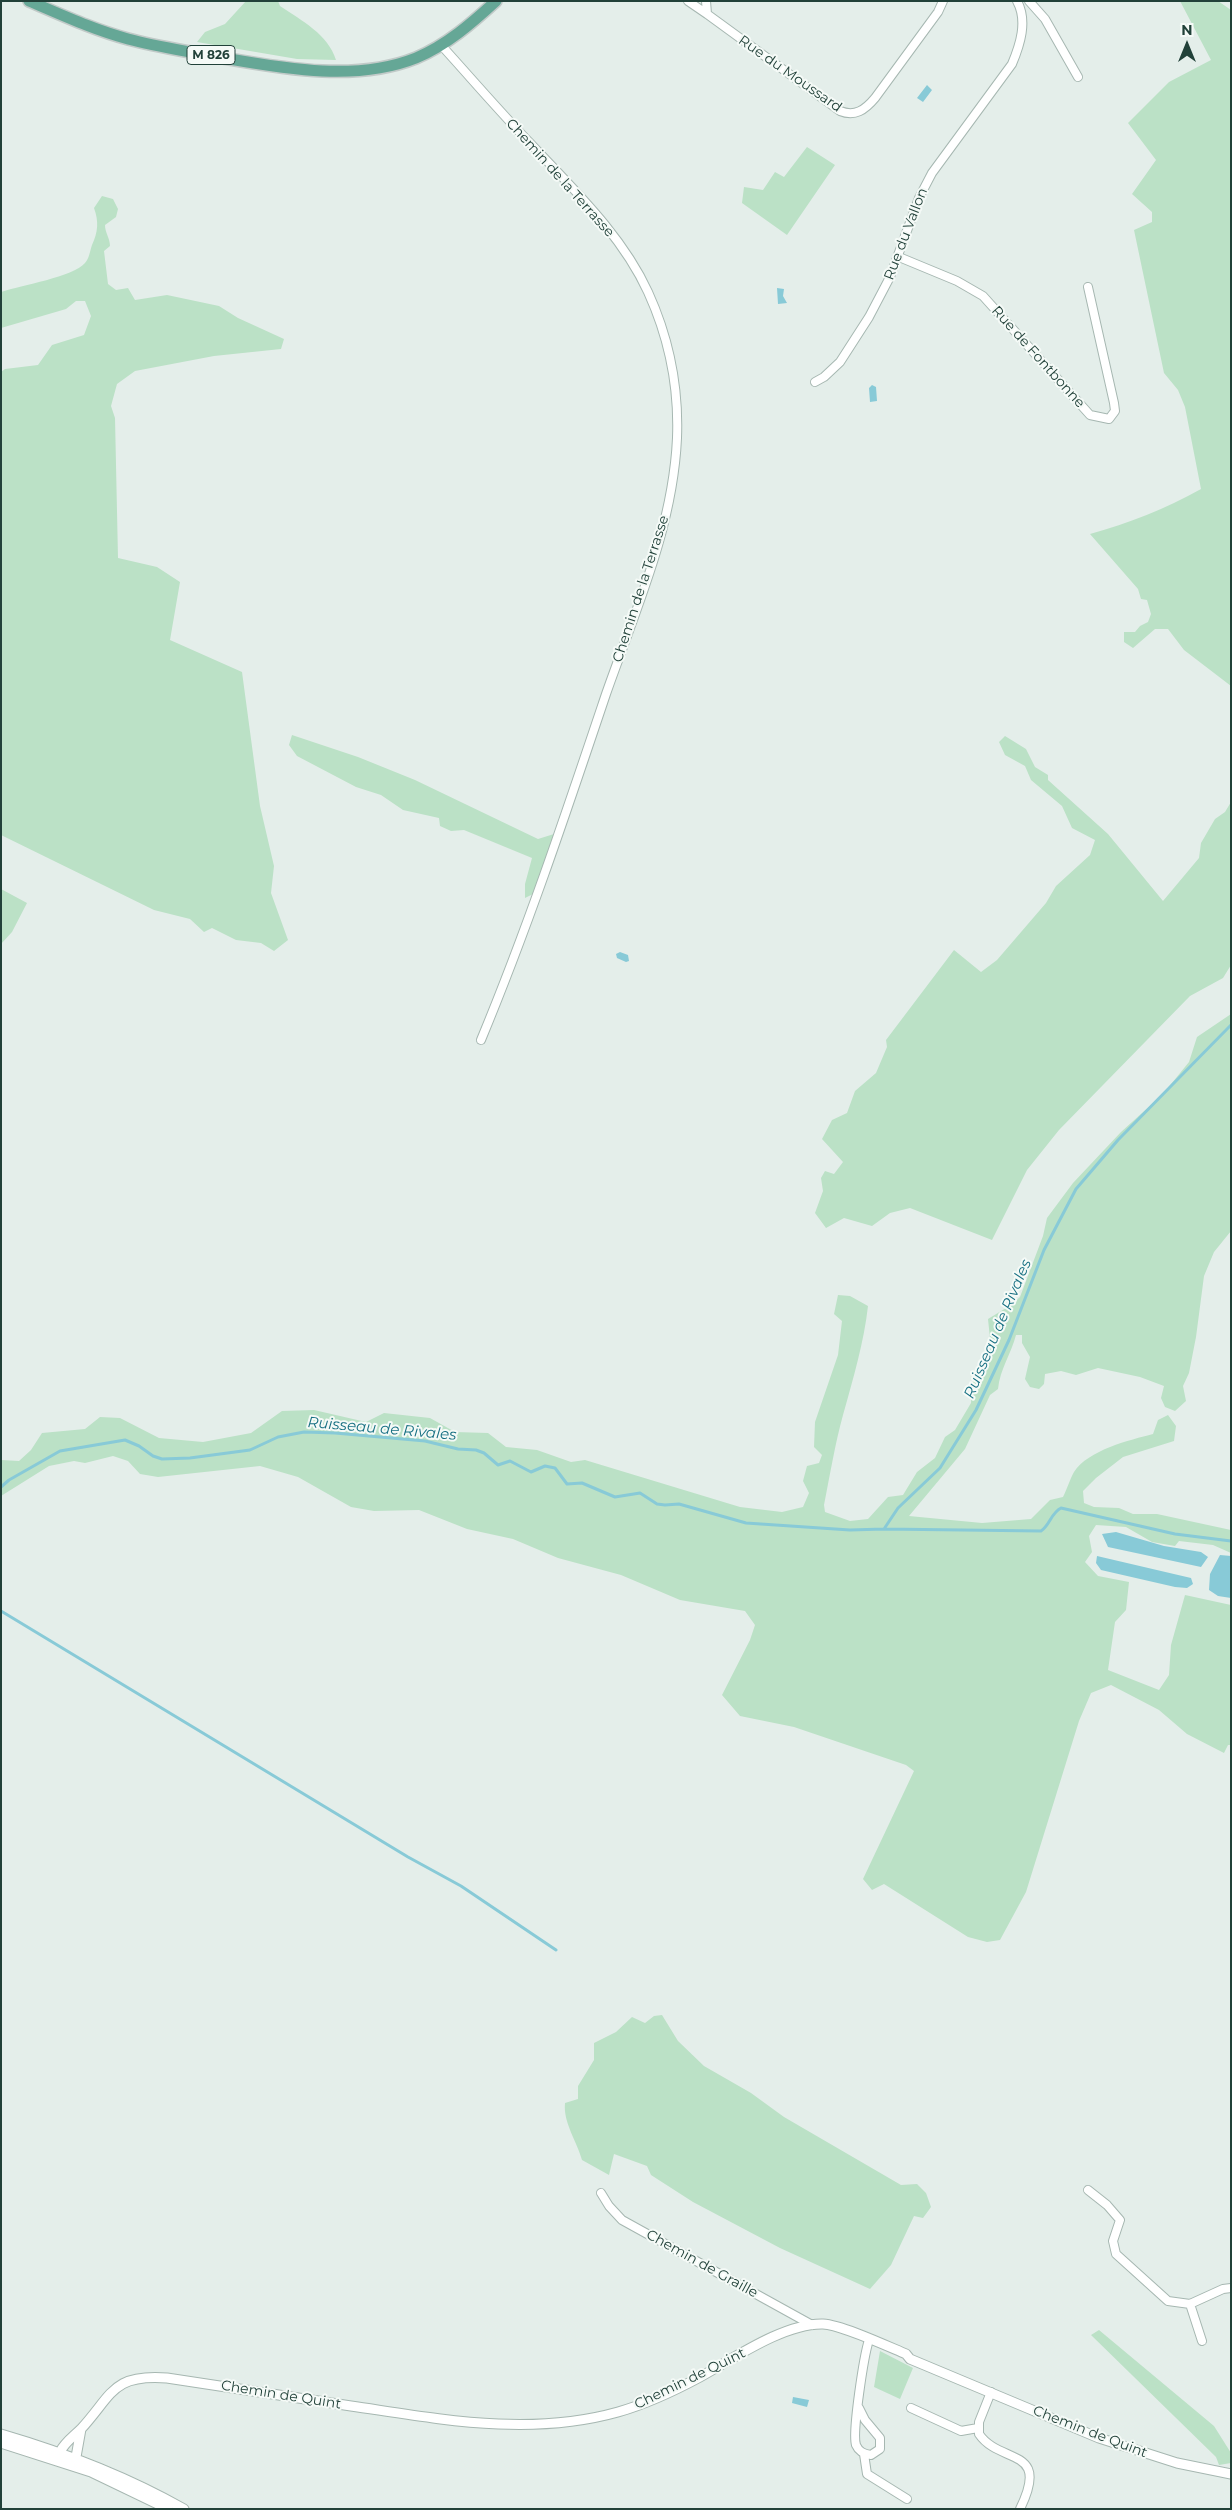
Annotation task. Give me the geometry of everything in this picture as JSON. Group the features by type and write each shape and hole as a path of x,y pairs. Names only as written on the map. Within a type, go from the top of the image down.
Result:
{"main road":[{"name":"M 826","path":"29,1 77,22 128,39 232,59 306,69 340,71 378,67 416,58 441,45 468,26 496,1"}],"street":[{"name":"Rue du Moussard","path":"688,1 840,111 852,114 865,109 875,98 938,12 943,1"},
{"path":"706,1 707,14"},
{"name":"Rue du Vallon","path":"815,382 824,377 840,362 883,293 899,258 919,198 932,173 1012,64 1018,50 1022,22 1021,8 1017,1"},
{"path":"1029,1 1045,19 1078,77"},
{"name":"Chemin de la Terrasse","path":"441,45 572,188 620,246 646,288 665,336 675,387 677,413 673,478 656,552 541,884 481,1040"},
{"name":"Rue de Fontbonne","path":"899,258 957,281 984,296 1090,415 1109,419 1115,411 1114,403 1088,287"},
{"path":"1088,2190 1108,2205 1120,2220 1113,2247 1121,2261 1168,2301 1190,2304 1223,2289 1231,2288"},
{"name":"Chemin de Graille","path":"601,2193 609,2206 622,2220 812,2325"},
{"path":"1190,2304 1202,2341"},
{"name":"Chemin de Quint","path":"60,2452 68,2440 81,2428 114,2389 133,2379 153,2377 477,2424 523,2425 573,2421 616,2412 650,2401 765,2342 797,2328 822,2324 839,2327 906,2354 910,2359 1122,2446 1177,2463 1231,2474"},
{"path":"869,2340 864,2360 856,2444 864,2454 867,2474 907,2499"},
{"path":"991,2392 981,2415 978,2428 983,2440 1016,2457 1027,2469 1030,2484 1020,2509"},
{"path":"859,2408 881,2442 876,2453 864,2454"},
{"path":"912,2408 961,2431 978,2428"},
{"path":"76,2457 81,2428"},
{"path":"1,2434 76,2457 131,2480 184,2509"},
{"path":"1,2443 63,2462 117,2483 168,2509"},
{"path":"60,2452 63,2462"},
{"path":"63,2462 76,2457"}],"green space":[{"path":"246,1 278,1 280,6 321,35 336,60 297,59 197,42 205,32 225,24"},
{"path":"1180,1 1218,1 1231,10 1231,686 1184,650 1168,629 1155,629 1133,648 1124,642 1124,632 1135,632 1140,626 1148,622 1151,614 1147,600 1141,599 1138,589 1090,534 1147,515 1201,489 1185,407 1178,390 1164,373 1134,230 1152,222 1152,212 1132,194 1156,160 1128,123 1169,82 1211,60"},
{"path":"807,147 835,165 787,235 742,203 744,187 763,190 775,172 784,177"},
{"path":"102,196 113,199 118,209 116,217 105,225 110,246 104,251 108,284 116,290 128,288 135,300 167,295 219,306 238,318 284,339 281,349 214,356 135,371 117,384 111,406 115,418 118,558 157,567 180,582 170,640 242,672 260,806 274,866 271,893 288,940 274,951 261,943 236,940 212,928 204,932 190,919 154,910 1,835 1,372 5,369 38,365 52,345 84,335 91,316 85,301 76,301 66,309 1,328 1,292 59,276 79,268 85,263 97,231 97,218 94,208"},
{"path":"292,735 358,757 415,780 538,839 554,834 533,894 525,898 525,884 532,858 464,830 451,831 440,826 439,818 403,810 381,795 356,787 297,756 289,745"},
{"path":"1005,736 1026,749 1035,767 1048,775 1048,780 1108,834 1163,901 1199,858 1201,843 1215,819 1225,812 1231,802 1231,965 1223,978 1190,996 1059,1130 1027,1170 992,1240 910,1208 890,1213 872,1226 844,1218 826,1228 815,1213 823,1191 821,1178 825,1171 834,1174 843,1162 822,1139 832,1120 847,1113 855,1091 876,1073 887,1047 886,1040 954,950 981,972 997,960 1046,903 1056,886 1090,855 1095,840 1072,828 1062,806 1031,780 1025,766 1005,755 999,742"},
{"path":"1,889 27,903 12,932 1,944"},
{"path":"1231,1014 1231,1231 1214,1252 1204,1276 1196,1337 1189,1373 1183,1386 1186,1401 1175,1411 1165,1407 1161,1398 1164,1386 1140,1377 1098,1368 1076,1375 1061,1371 1045,1374 1044,1384 1039,1389 1030,1387 1025,1379 1030,1357 1022,1343 1022,1335 1016,1335 1001,1375 998,1389 990,1395 965,1449 909,1516 982,1523 1031,1519 1050,1500 1063,1497 1074,1472 1080,1464 1110,1447 1153,1434 1158,1420 1168,1415 1176,1426 1174,1441 1123,1457 1083,1491 1084,1503 1094,1507 1119,1508 1133,1514 1157,1514 1231,1530 1231,1553 1213,1545 1179,1541 1175,1546 1152,1542 1126,1527 1096,1525 1089,1536 1092,1552 1085,1562 1098,1576 1129,1582 1126,1610 1115,1622 1108,1670 1159,1690 1169,1675 1171,1645 1185,1595 1231,1605 1231,1745 1228,1745 1224,1753 1187,1734 1159,1710 1111,1685 1091,1693 1079,1721 1026,1892 1000,1940 987,1942 968,1937 884,1884 872,1890 863,1879 914,1771 906,1765 794,1727 740,1716 722,1695 750,1640 755,1625 745,1611 680,1600 621,1575 558,1558 513,1539 467,1529 419,1510 374,1511 351,1507 298,1477 260,1466 158,1477 140,1474 128,1461 113,1456 85,1463 74,1461 49,1466 1,1496 1,1460 19,1461 31,1450 42,1433 85,1429 100,1417 120,1418 159,1438 203,1442 251,1433 282,1411 314,1410 366,1422 384,1413 430,1418 455,1432 488,1433 506,1447 537,1450 571,1462 585,1460 740,1507 782,1512 803,1507 809,1493 803,1481 807,1466 819,1463 822,1455 814,1447 815,1422 838,1355 842,1321 834,1314 838,1295 850,1296 868,1306 861,1347 838,1437 824,1505 825,1512 850,1521 868,1519 888,1497 903,1495 917,1472 935,1458 945,1437 955,1430 971,1403 972,1384 991,1348 988,1319 1020,1297 1043,1236 1047,1218 1073,1183 1121,1132 1163,1094 1189,1062 1197,1037"},
{"path":"662,2015 678,2041 704,2066 751,2093 784,2117 901,2185 917,2184 926,2193 931,2207 923,2218 914,2216 891,2265 870,2289 780,2248 693,2202 651,2175 647,2166 614,2154 609,2175 582,2160 568,2125 565,2103 578,2099 578,2086 594,2060 594,2043 616,2032 632,2017 645,2023 654,2016"},
{"path":"1099,2330 1214,2426 1231,2453 1231,2463 1219,2465 1216,2457 1091,2335"},
{"path":"880,2351 913,2368 900,2399 874,2387"}],"water":[{"path":"927,85 932,90 923,102 917,98"},
{"path":"777,288 784,289 783,296 787,303 778,304"},
{"path":"872,385 876,387 877,401 870,402 869,388"},
{"path":"620,952 628,955 629,961 626,962 617,958 616,954"},
{"path":"1116,1532 1164,1546 1201,1552 1208,1557 1201,1567 1108,1547 1102,1534"},
{"path":"1220,1555 1231,1556 1231,1598 1218,1596 1209,1590 1210,1574"},
{"path":"1097,1556 1191,1578 1193,1584 1187,1588 1175,1587 1101,1570 1096,1563"},
{"path":"793,2397 809,2400 807,2407 792,2403"}],"waterway":[{"name":"Ruisseau de Rivales","path":"1,1487 9,1480 60,1451 125,1440 162,1459 190,1458 250,1450 278,1437 304,1432 335,1433 425,1441 458,1449 476,1450 484,1453 498,1465 510,1461 531,1472 545,1466 555,1468 567,1484 582,1483 615,1497 640,1493 657,1504 679,1504 746,1523 850,1530 884,1529 898,1508 940,1468 976,1410 1009,1340 1044,1250 1076,1189 1118,1140 1231,1025"},
{"path":"884,1529 1041,1531 1061,1508 1175,1534 1231,1541"},
{"path":"1,1611 408,1857 461,1886 556,1950"}]}
